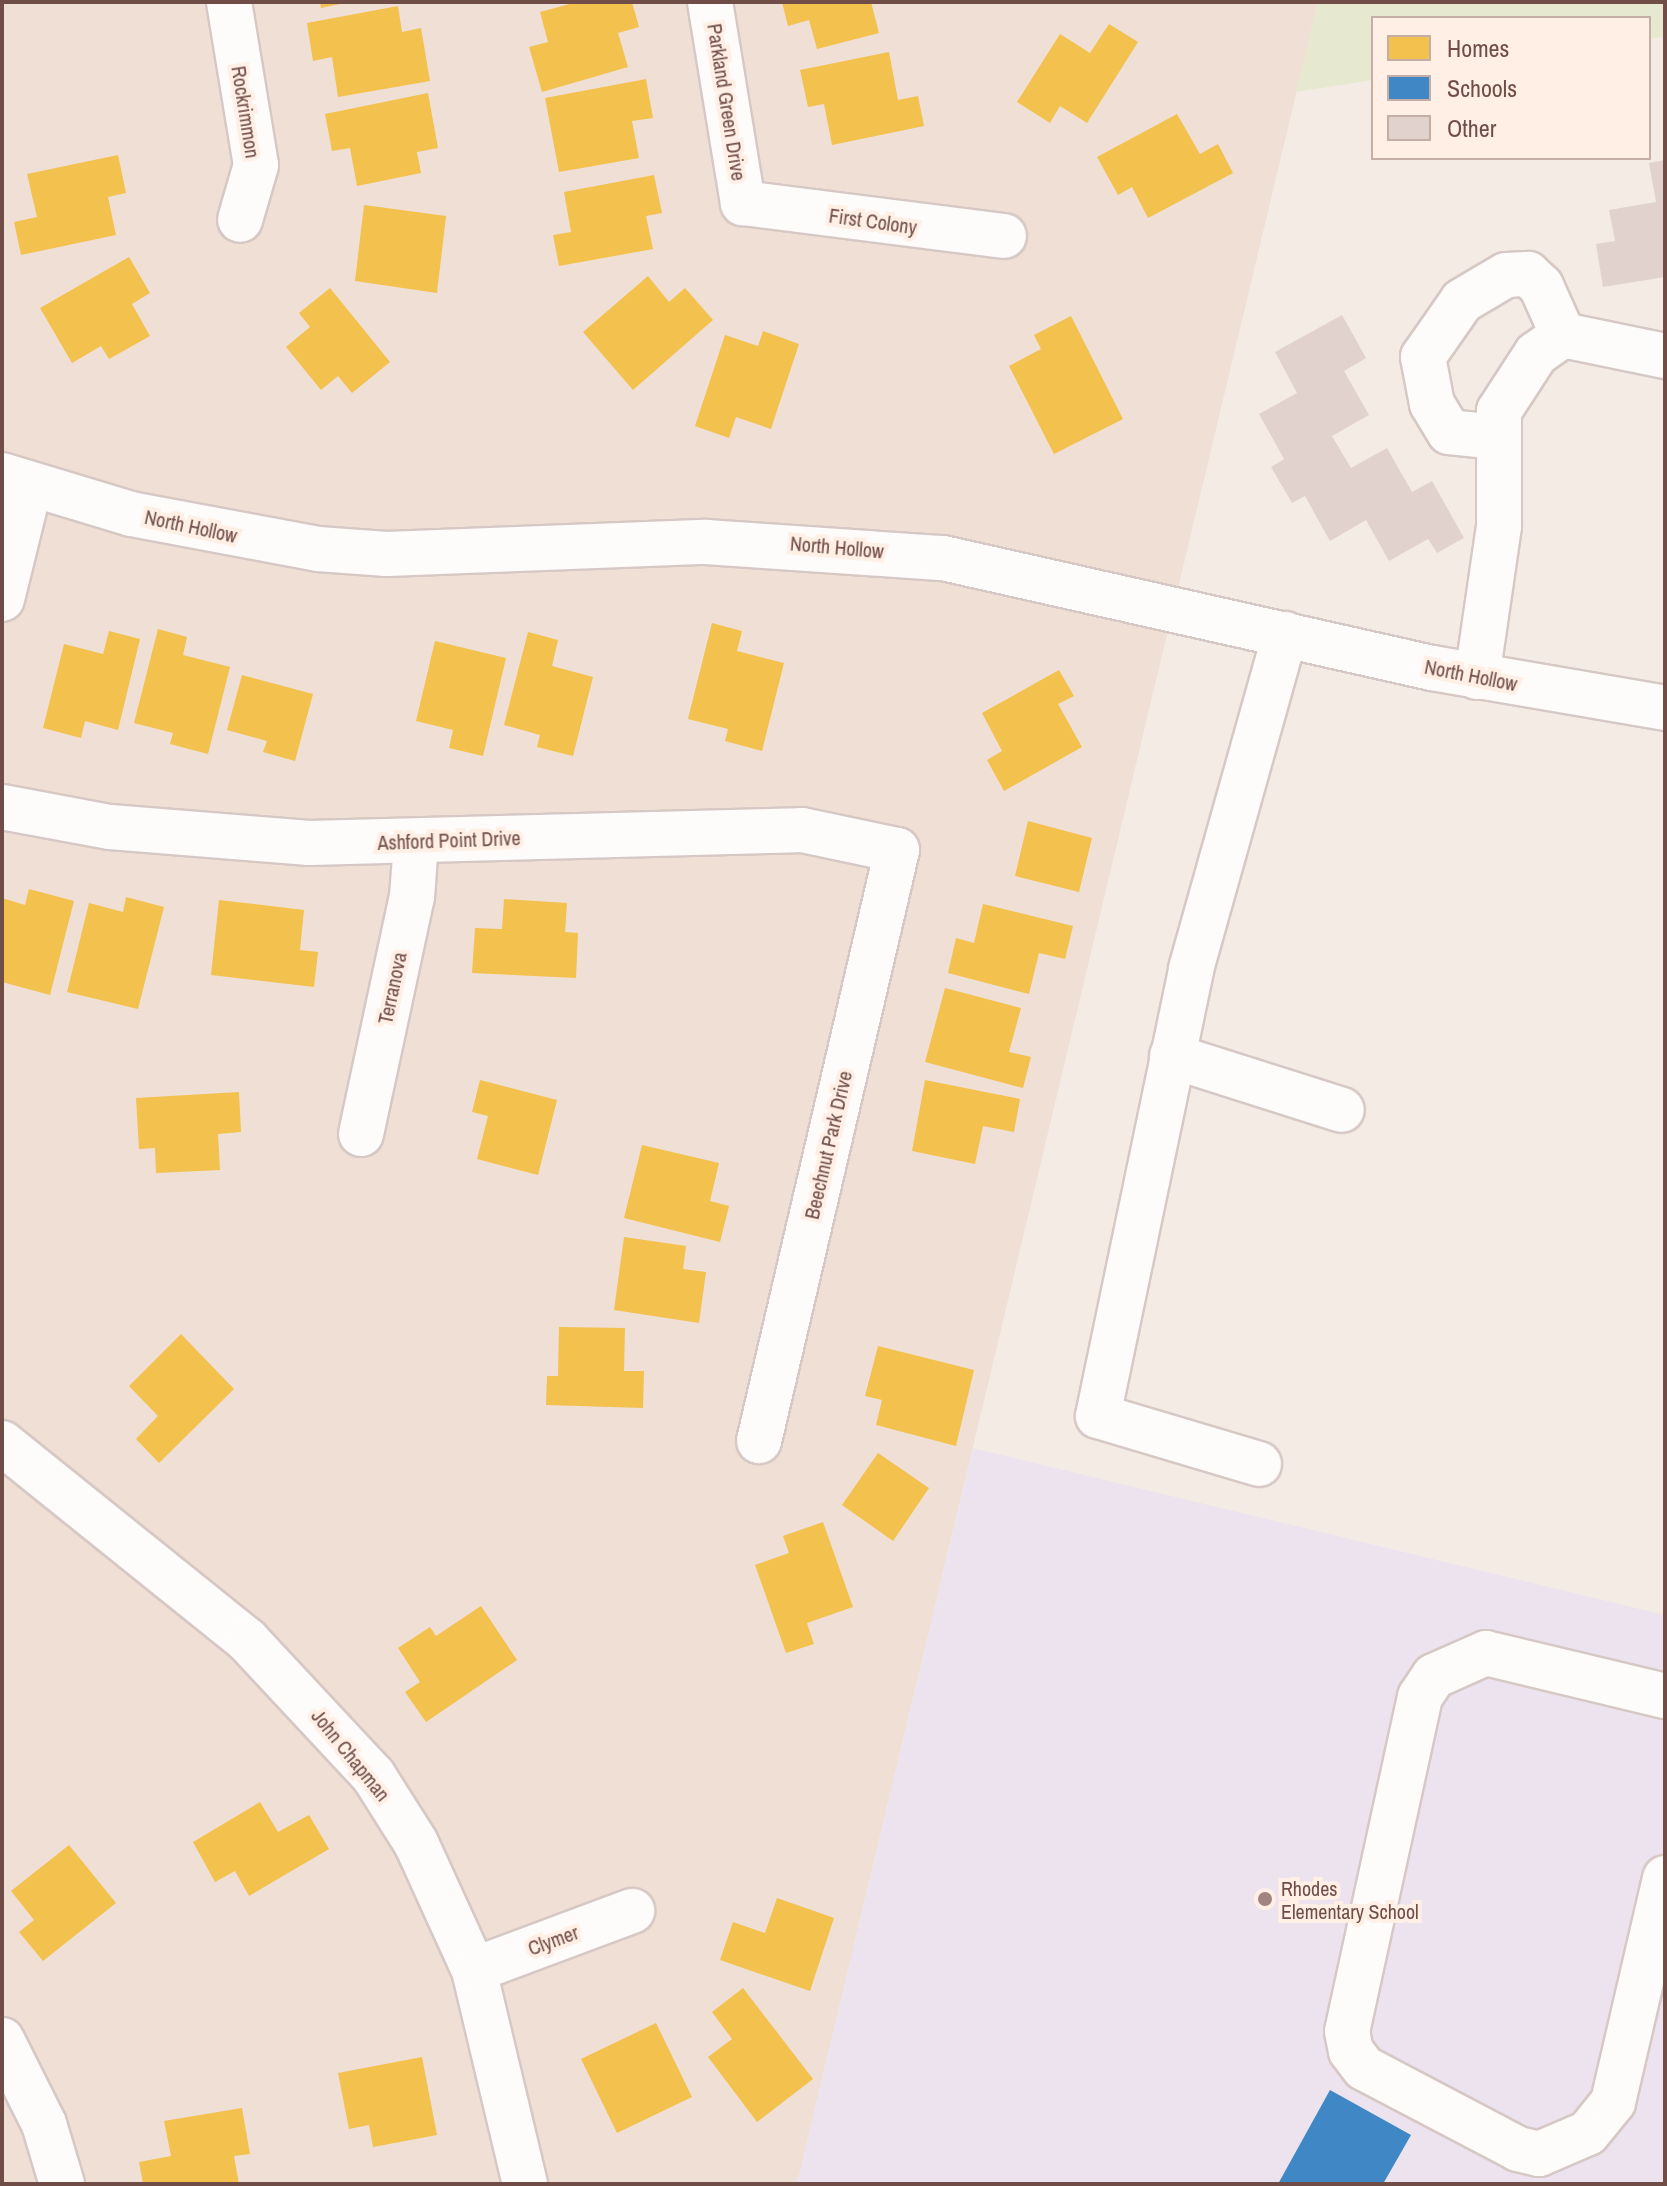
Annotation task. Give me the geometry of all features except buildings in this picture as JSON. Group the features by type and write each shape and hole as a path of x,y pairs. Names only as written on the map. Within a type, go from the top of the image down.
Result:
{"street":[{"name":"Rockrimmon","path":"229,2 256,165 240,220"},
{"name":"Parkland Green Drive","path":"710,2 743,203"},
{"name":"First Colony","path":"743,203 1004,236"},
{"path":"1498,437 1449,432 1432,404 1423,357 1462,301 1506,275 1528,274 1541,286 1563,335"},
{"path":"1477,677 1499,526 1499,411 1536,354 1563,335 1665,356"},
{"path":"2,599 16,480"},
{"name":"North Hollow","path":"16,480 131,514 318,549 387,554 706,542 865,548 1034,576 1477,677 1665,708"},
{"path":"1259,1464 1098,1416 1172,1056 1285,634"},
{"name":"Ashford Point Drive","path":"2,807 221,838 416,842 802,830 897,850"},
{"name":"Terranova","path":"361,1134 412,897 416,842"},
{"name":"Beechnut Park Drive","path":"759,1441 897,850"},
{"path":"1172,1056 1342,1110"},
{"name":"John Chapman","path":"2,1443 247,1640 315,1708 373,1775 416,1843 474,1970 525,2184"},
{"path":"1665,1696 1486,1653 1434,1676 1420,1697 1403,1773 1347,2031 1351,2051 1364,2068 1518,2149 1539,2154 1588,2133 1613,2102 1665,1878"},
{"name":"Clymer","path":"474,1970 632,1911"},
{"path":"2,2040 44,2124 62,2184"}],"shaded area":[{"path":"2,2 1318,2 797,2184 2,2184"},
{"name":"Rhodes Elementary School","path":"973,1448 1665,1615 1665,2184 797,2184"}],"green space":[{"path":"1318,2 1665,2 1665,37 1651,39 1651,16 1371,16 1371,80 1296,92"}],"place":[{"name":"Rhodes Elementary School","path":"1265,1899"}]}
